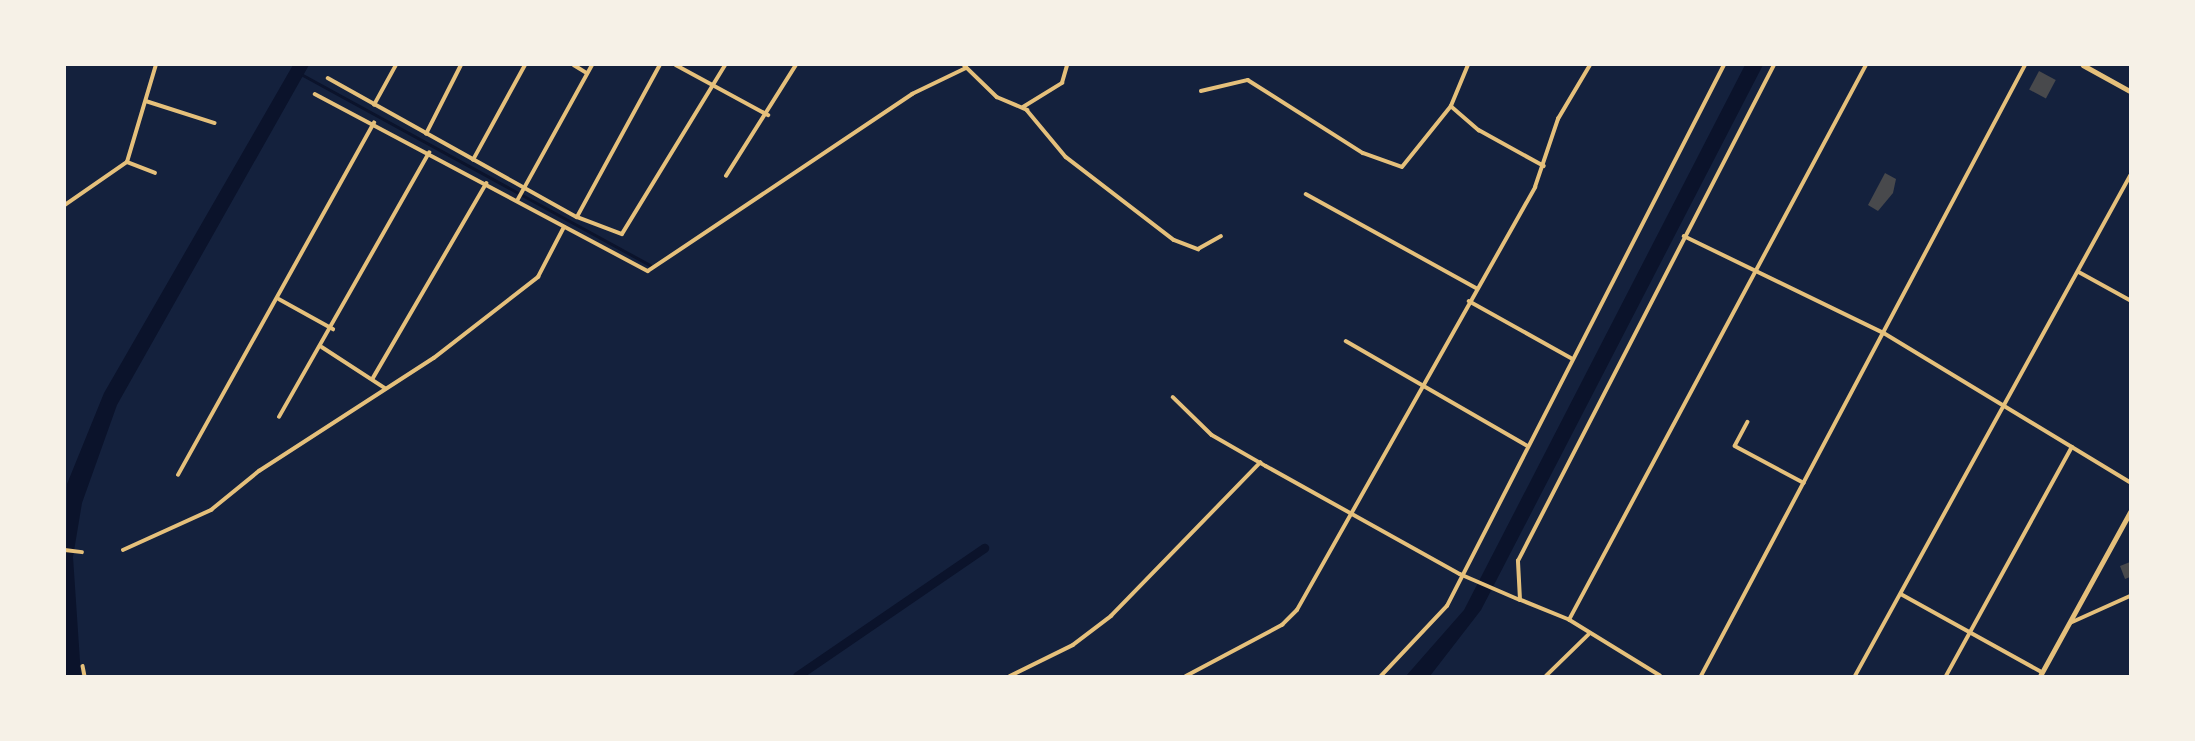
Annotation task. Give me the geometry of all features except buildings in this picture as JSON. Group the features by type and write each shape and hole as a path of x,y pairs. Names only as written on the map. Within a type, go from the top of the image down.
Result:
{"street":[{"path":"65,205 127,162 156,65"},
{"path":"374,105 396,65"},
{"path":"426,134 461,65"},
{"path":"473,160 525,65"},
{"path":"574,65 587,73"},
{"path":"517,201 592,65"},
{"path":"577,217 660,65"},
{"path":"676,65 768,116"},
{"path":"328,78 577,217 622,234 725,65"},
{"path":"726,176 768,116 796,65"},
{"path":"1023,107 1062,83 1067,65"},
{"path":"1201,91 1248,80 1363,153 1402,167 1451,106 1468,65"},
{"path":"1186,676 1288,620 1354,512 1544,166 1558,119 1590,65"},
{"path":"1381,676 1447,606 1460,574 1571,358 1627,262 1657,186 1724,65"},
{"path":"1520,600 1521,552 1774,65"},
{"path":"1569,620 1866,65"},
{"path":"1701,676 2025,65"},
{"path":"2083,65 2130,91"},
{"path":"314,94 374,123 634,268 657,268 759,192 817,162 912,94 965,66 998,97 1023,107 1066,157 1174,240 1198,249 1222,236"},
{"path":"146,101 215,123"},
{"path":"1451,106 1479,130 1544,166"},
{"path":"178,475 279,299 374,123"},
{"path":"279,417 333,329 429,153"},
{"path":"127,162 155,173"},
{"path":"1855,676 2130,176"},
{"path":"373,379 486,184"},
{"path":"1306,194 1476,288"},
{"path":"122,550 211,510 524,291 547,264 564,227"},
{"path":"1684,236 1755,273 1884,333 2130,482"},
{"path":"2079,272 2130,300"},
{"path":"279,299 333,329"},
{"path":"1469,301 1571,358"},
{"path":"1346,341 1424,383 1526,445"},
{"path":"322,346 385,388"},
{"path":"1173,397 1212,435 1260,463 1354,512 1501,595 1569,620 1588,635 1660,676"},
{"path":"1748,422 1735,446 1804,483"},
{"path":"1946,676 2071,447"},
{"path":"1010,676 1073,645 1111,616 1260,463"},
{"path":"1900,594 2041,674 2130,512"},
{"path":"65,550 80,552"},
{"path":"2070,623 2130,596"},
{"path":"1546,676 1588,635"},
{"path":"83,666 85,676"}],"water":[{"path":"293,65 309,65 117,405 82,503 73,557 81,676 65,676 67,484 104,393"},
{"path":"1745,65 1763,65 1481,610 1430,676 1406,676 1464,610"}],"waterway":[{"path":"303,75 650,265"},
{"path":"797,676 984,548"}]}
